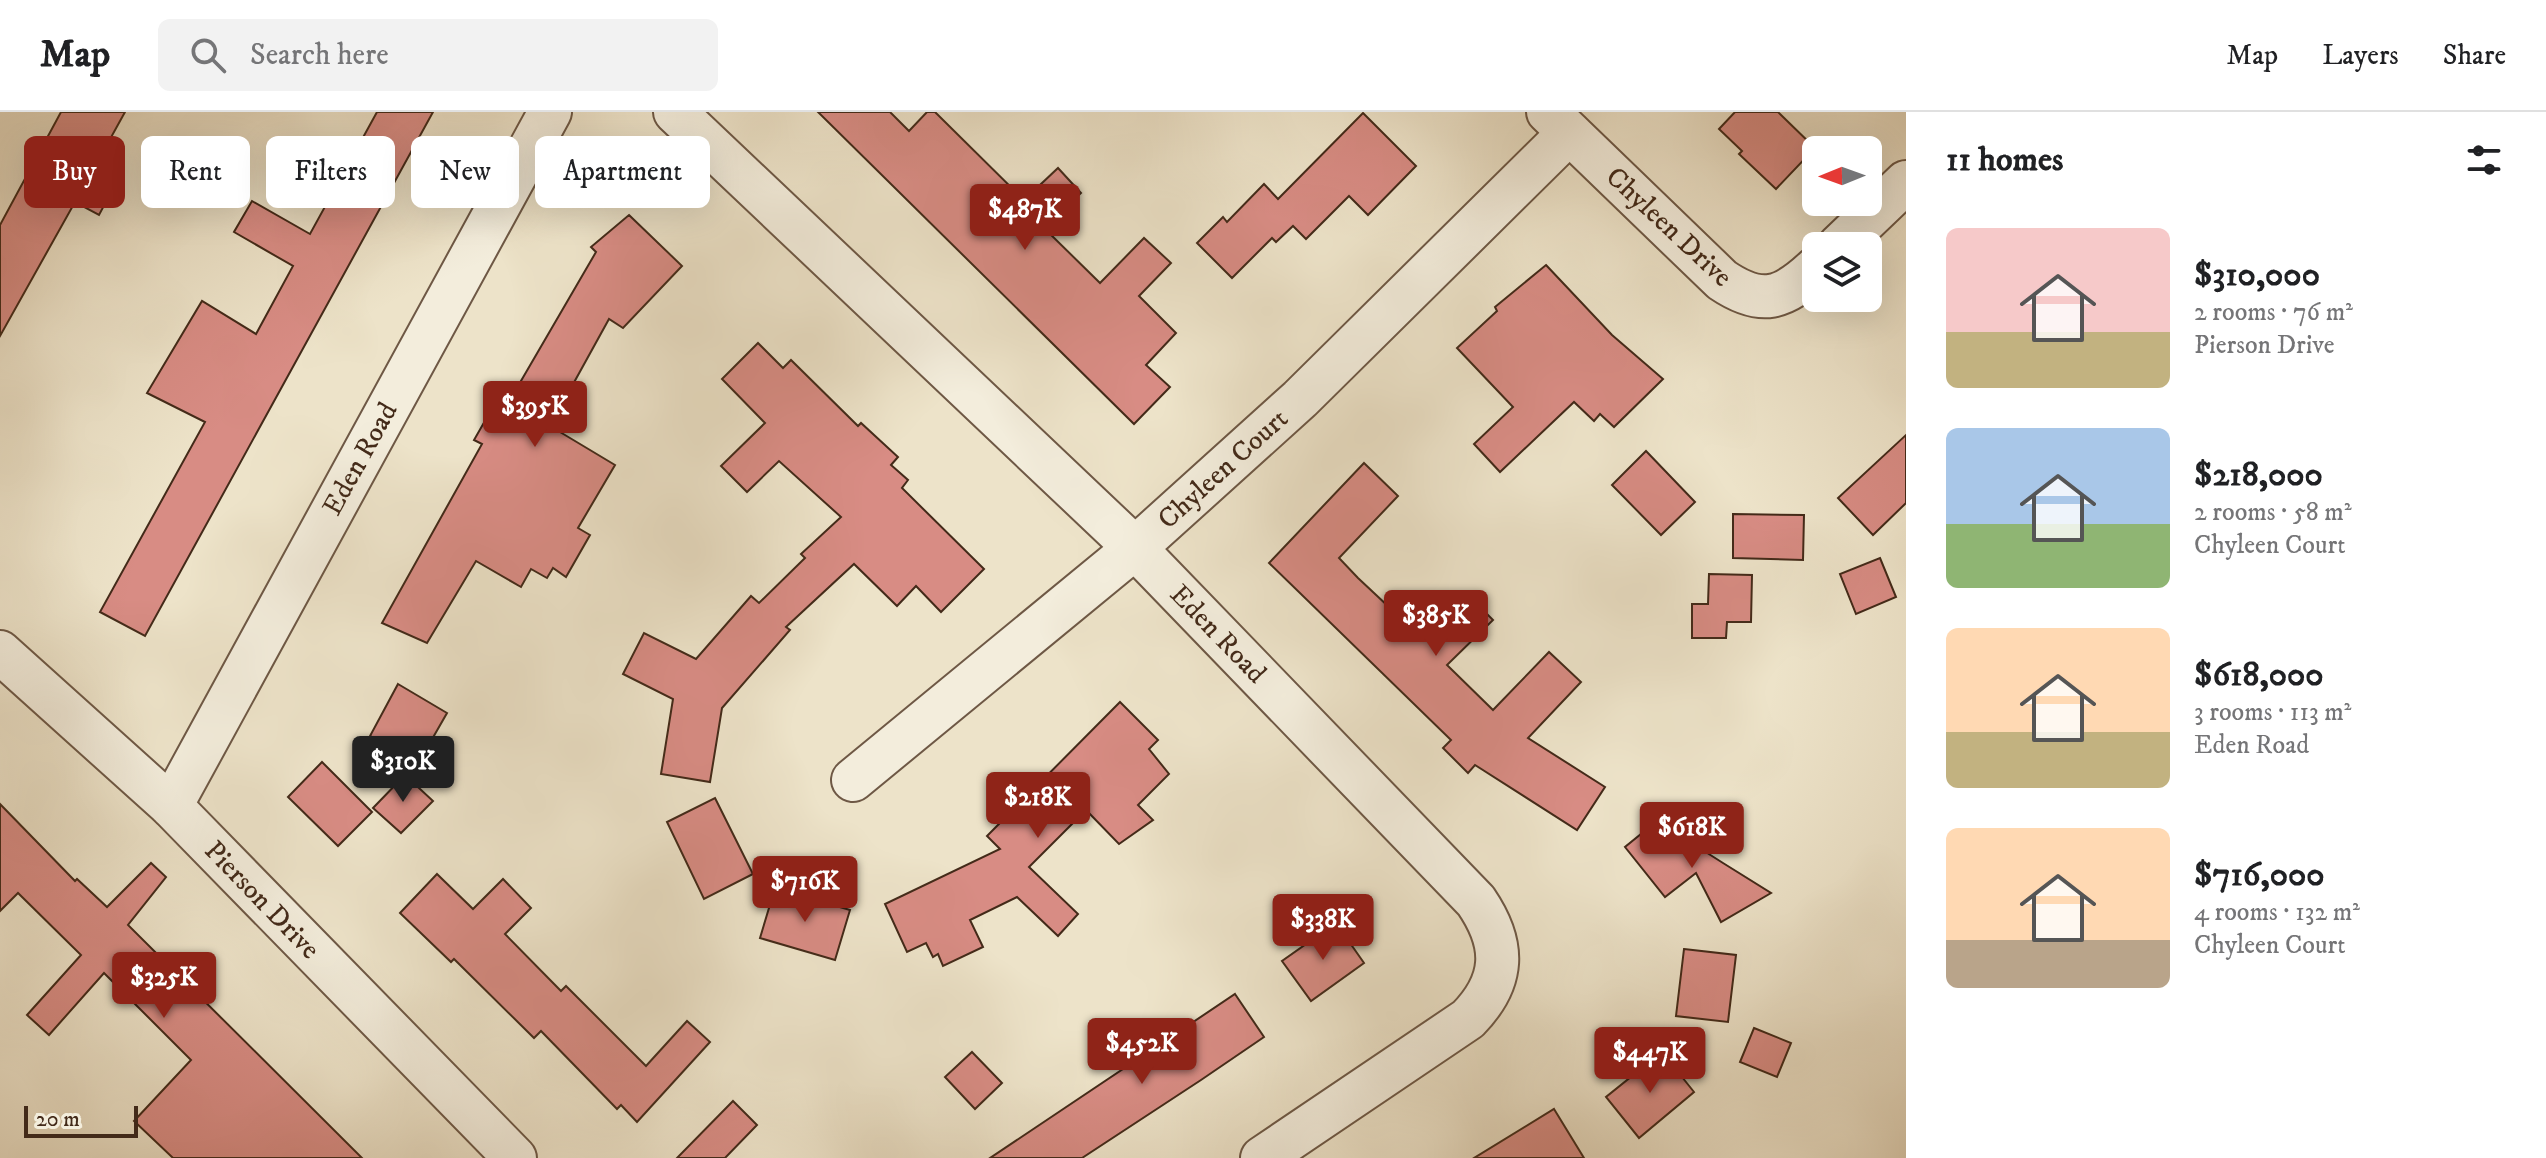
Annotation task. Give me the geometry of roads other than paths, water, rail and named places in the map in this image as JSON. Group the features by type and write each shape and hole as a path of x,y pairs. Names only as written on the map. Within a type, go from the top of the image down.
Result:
{"street":[{"name":"Eden Road","path":"171,806 550,112"},
{"name":"Eden Road","path":"675,112 1135,548 1476,901 1489,920 1498,954 1497,970 1487,999 1468,1019 1262,1158"},
{"name":"Chyleen Court","path":"853,780 1135,548 1300,399 1559,123"},
{"name":"Chyleen Drive","path":"1559,123 1722,280 1742,293 1764,297 1785,293 1802,280"},
{"path":"1854,232 1906,182"},
{"name":"Pierson Drive","path":"0,652 171,806 515,1158"}]}
